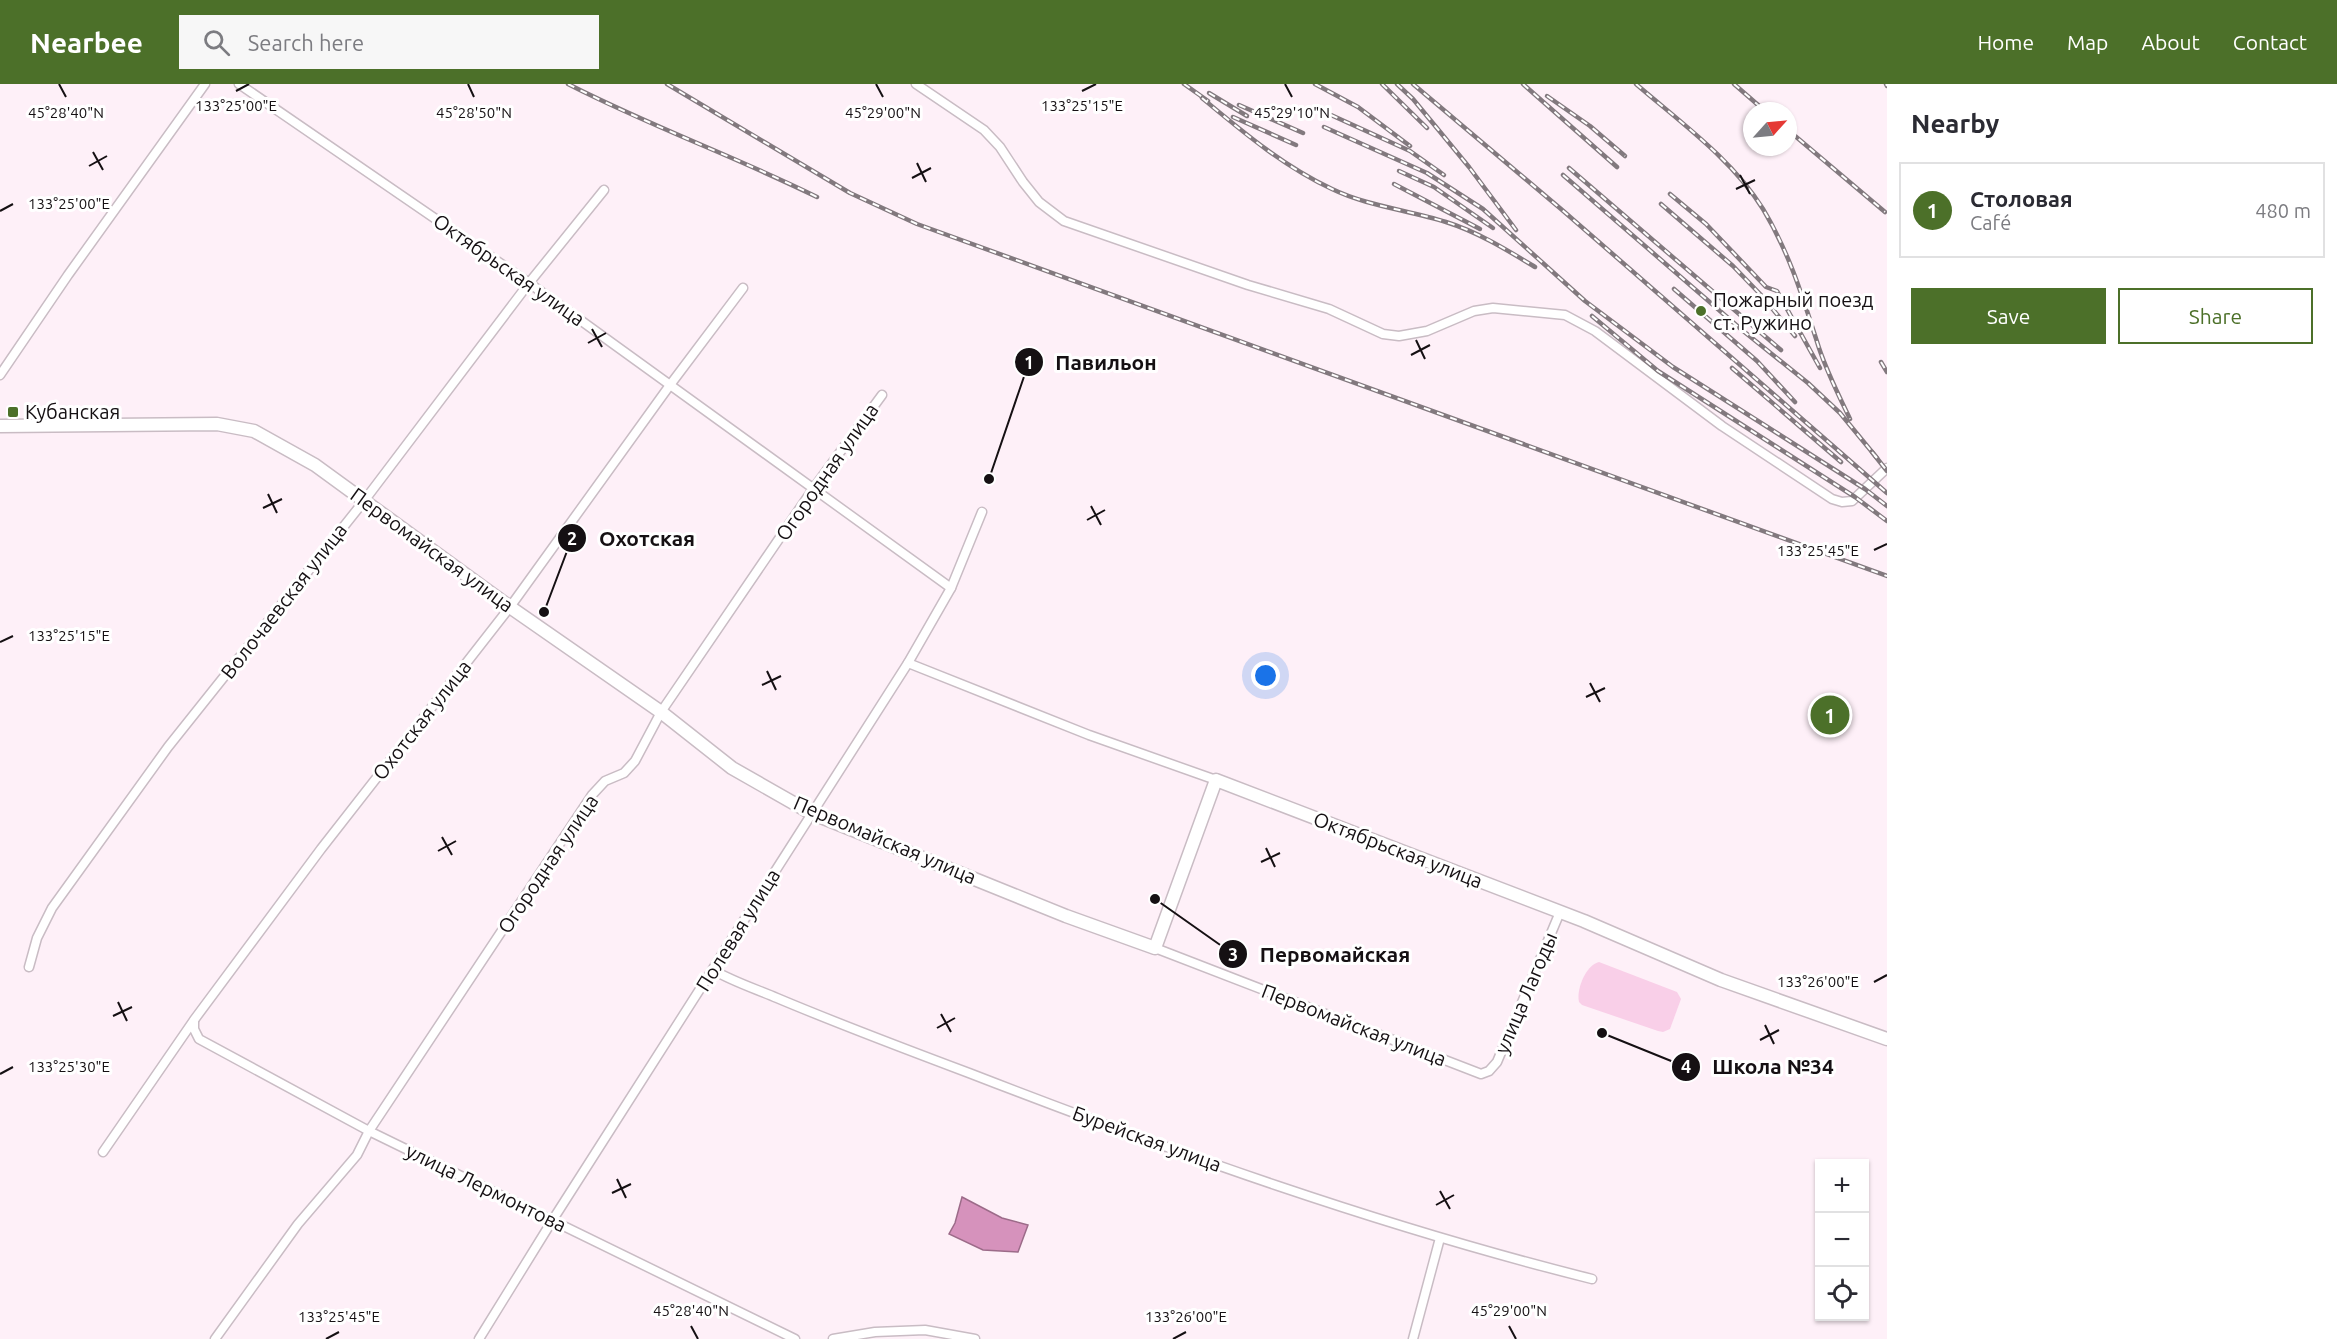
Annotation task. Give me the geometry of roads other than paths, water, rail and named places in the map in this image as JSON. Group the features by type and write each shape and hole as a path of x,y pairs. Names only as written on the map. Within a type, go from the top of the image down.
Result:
{"main road":[{"name":"Первомайская улица","path":"0,426 217,424 245,428 263,435 315,465 510,608 661,712 732,768 811,813 1066,916 1155,948"},
{"name":"Октябрьская улица","path":"1216,780 1560,912 1721,980 1887,1039"},
{"path":"1155,948 1216,780"}],"street":[{"path":"0,375 68,275 205,84"},
{"name":"Октябрьская улица","path":"239,84 529,283 951,588"},
{"path":"916,84 984,130 1000,147 1039,202 1064,221 1248,285 1329,309 1383,334 1399,336 1428,332 1474,310 1493,308 1565,315 1595,331 1722,426 1832,499 1842,502 1852,501 1887,468"},
{"name":"Волочаевская улица","path":"29,967 37,938 52,908 168,747 364,501 529,283 604,190"},
{"name":"Охотская улица","path":"103,1152 194,1020 321,849 510,608 670,385 743,288"},
{"name":"Огородная улица","path":"215,1339 298,1224 357,1155 369,1131 592,795 605,781 624,773 635,761 661,712 813,489 882,395"},
{"name":"Полевая улица","path":"479,1339 908,663 951,588 982,512"},
{"name":"Октябрьская улица","path":"908,663 1089,735 1216,780"},
{"name":"улица Лагоды","path":"1489,1071 1497,1062 1560,912"},
{"name":"Первомайская улица","path":"1155,948 1481,1074 1489,1071"},
{"name":"Бурейская улица","path":"713,970 733,981 813,1013 1093,1121 1440,1238 1592,1279"},
{"name":"улица Лермонтова","path":"194,1020 194,1029 199,1039 369,1131 795,1339"},
{"path":"1413,1339 1440,1238"},
{"path":"833,1339 875,1332 925,1330 975,1339"}],"railway":[{"path":"568,84 817,197"},
{"path":"667,84 850,193 917,224 1887,576"},
{"path":"1184,84 1208,101"},
{"path":"1315,84 1358,107 1410,146"},
{"path":"1382,84 1427,128"},
{"path":"1397,84 1413,99 1469,167 1516,230"},
{"path":"1413,84 1561,209 1887,493"},
{"path":"1523,84 1617,167"},
{"path":"1636,84 1721,157 1763,209 1788,260 1822,357 1850,419"},
{"path":"1734,84 1755,102"},
{"path":"1209,93 1247,116"},
{"path":"1547,96 1590,126 1625,156"},
{"path":"1202,98 1264,148 1314,180 1359,200 1458,226 1492,242 1535,267"},
{"path":"1239,105 1303,133"},
{"path":"1331,115 1410,151 1444,175"},
{"path":"1233,117 1296,145"},
{"path":"1324,127 1427,173 1483,209 1585,301 1673,367 1865,489 1887,506"},
{"path":"1797,138 1885,212"},
{"path":"1569,168 1781,350"},
{"path":"1399,171 1434,187 1493,228"},
{"path":"1563,175 1742,330 1808,383 1840,413 1877,458"},
{"path":"1394,184 1480,229"},
{"path":"1670,194 1706,224 1766,287 1777,291 1820,368"},
{"path":"1661,204 1733,266 1795,336"},
{"path":"1674,289 1757,361 1795,402"},
{"path":"1592,316 1658,371 1855,497 1887,521"},
{"path":"1881,362 1887,372"},
{"path":"1732,368 1841,462"},
{"path":"1872,452 1887,471"}],"place":[{"name":"Пожарный поезд ст. Ружино","path":"1701,311"},
{"name":"Кубанская","path":"13,412"},
{"name":"Павильон","path":"989,479"},
{"name":"Охотская","path":"544,612"},
{"name":"Столовая","path":"1830,715"},
{"name":"Первомайская","path":"1155,899"},
{"name":"Школа №34","path":"1602,1033"}]}
